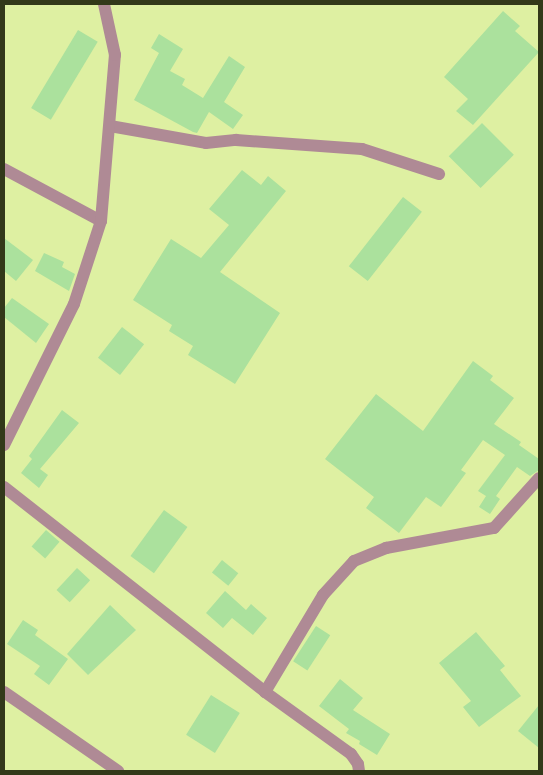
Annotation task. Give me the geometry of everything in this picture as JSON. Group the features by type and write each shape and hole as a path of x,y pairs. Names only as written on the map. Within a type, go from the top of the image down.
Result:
{"street":[{"path":"4,444 74,304 101,221 115,55 104,4"},
{"path":"110,126 206,143 236,140 362,149 438,174"},
{"path":"4,169 101,221"},
{"path":"265,692 323,595 354,561 386,548 494,528 539,478"},
{"path":"4,487 265,692 351,754 358,764 359,771"},
{"path":"4,692 118,771"}],"building":[{"path":"503,11 520,26 515,31 539,52 473,125 456,111 468,99 444,77"},
{"path":"78,30 98,42 51,120 31,108"},
{"path":"159,34 183,49 170,71 185,79 182,85 203,98 229,56 245,67 224,102 243,115 233,129 209,112 197,133 193,132 134,100 159,53 151,48"},
{"path":"482,123 514,155 481,188 449,156"},
{"path":"242,170 261,185 268,176 286,191 220,272 280,313 235,384 188,355 193,346 169,331 172,325 133,300 171,239 201,258 229,225 209,209"},
{"path":"403,197 422,212 368,281 349,266"},
{"path":"4,238 33,260 16,281 4,271"},
{"path":"44,253 64,262 62,267 75,274 69,291 35,271"},
{"path":"12,298 49,324 36,343 4,317 4,308"},
{"path":"122,327 144,344 120,375 98,358"},
{"path":"473,361 493,376 490,380 514,398 494,424 521,442 519,445 539,459 539,470 530,476 517,467 496,496 500,499 490,514 479,507 486,496 478,491 505,455 483,440 461,470 466,473 441,507 426,497 399,533 366,508 374,497 325,459 376,394 423,431"},
{"path":"62,410 79,423 40,469 48,475 39,488 21,473 32,459 29,456"},
{"path":"164,510 187,527 154,573 130,556"},
{"path":"46,530 60,542 45,558 32,547"},
{"path":"222,560 238,573 228,586 212,572"},
{"path":"77,568 90,580 70,602 57,590"},
{"path":"225,591 246,610 251,604 267,618 253,635 232,618 223,628 206,613"},
{"path":"110,605 136,630 88,675 67,654"},
{"path":"23,620 38,630 35,635 68,659 49,685 34,674 40,666 7,644"},
{"path":"316,626 330,635 307,670 293,661"},
{"path":"476,632 505,666 500,670 521,696 479,727 463,707 471,701 439,663"},
{"path":"340,679 363,698 353,710 390,734 377,755 359,744 360,741 346,733 349,729 319,706"},
{"path":"211,695 240,713 215,753 186,735"},
{"path":"539,705 539,748 518,731"}]}
